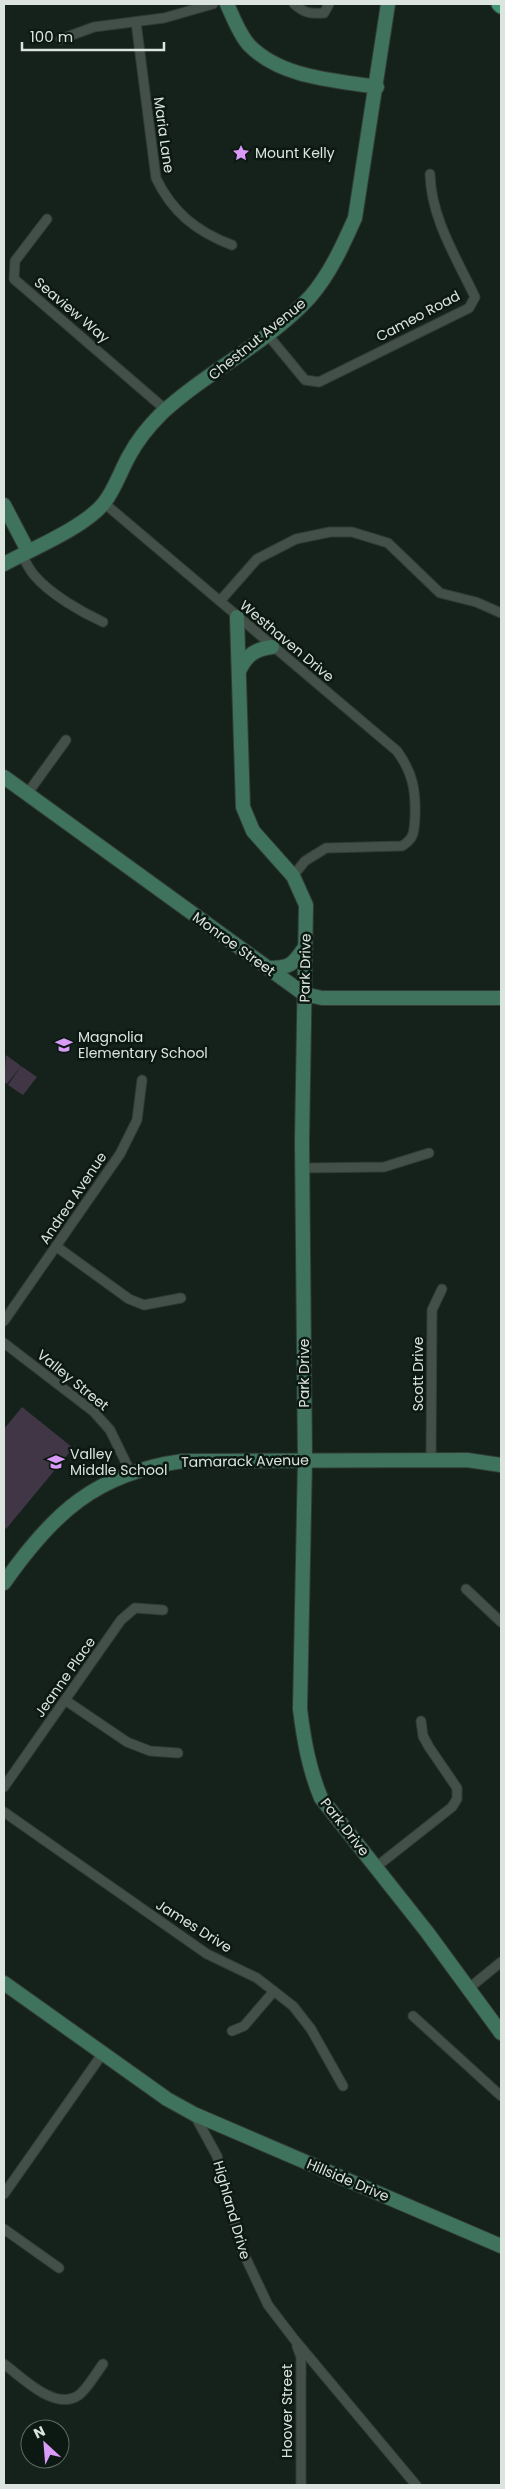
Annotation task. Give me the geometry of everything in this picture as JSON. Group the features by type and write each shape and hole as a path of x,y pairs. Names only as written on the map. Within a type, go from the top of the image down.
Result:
{"main road":[{"path":"226,4 249,44 266,58 308,75 377,87"},
{"name":"Chestnut Avenue","path":"4,564 82,522 104,504 138,441 166,410 267,334 311,296 341,249 355,218 377,87 388,4"},
{"path":"4,505 25,553"},
{"name":"Park Drive","path":"237,617 243,807 253,831 293,876 306,905 302,1168 305,1460 300,1710 310,1771 321,1798 376,1867 501,2033"},
{"path":"240,669 252,653 259,648 272,646"},
{"name":"Monroe Street","path":"4,777 304,994 322,998 501,998"},
{"path":"268,968 285,968 296,961 305,947"},
{"name":"Tamarack Avenue","path":"4,1583 30,1545 64,1512 98,1488 131,1473 158,1465 184,1461 305,1460 467,1460 501,1464"},
{"path":"4,1983 167,2099 194,2114"},
{"name":"Hillside Drive","path":"194,2114 501,2246"}],"street":[{"path":"61,39 94,27 164,18 213,4"},
{"path":"294,4 302,11 311,14 324,13 328,4"},
{"name":"Maria Lane","path":"136,22 156,178 163,194 174,207 206,235 232,246"},
{"name":"Cameo Road","path":"267,334 304,380 319,382 469,308 475,296 436,215 430,192 430,174"},
{"name":"Seaview Way","path":"47,218 15,261 14,279 166,410"},
{"name":"Westhaven Drive","path":"104,504 397,751 406,763 414,783 414,820 416,830 410,841 402,846 326,848 305,861 293,876"},
{"path":"220,601 246,568 265,555 296,539 330,532 352,532 388,543 440,593 476,602 501,613"},
{"path":"25,553 33,574 41,582 85,613 103,622"},
{"path":"27,794 66,740"},
{"name":"Andrea Avenue","path":"4,1321 120,1154 137,1120 142,1080"},
{"path":"302,1168 384,1167 429,1153"},
{"path":"56,1247 129,1299 144,1305 181,1298"},
{"name":"Scott Drive","path":"431,1460 432,1310 442,1289"},
{"name":"Valley Street","path":"4,1343 94,1412 110,1430 131,1473"},
{"path":"466,1589 501,1622"},
{"name":"Jeanne Place","path":"4,1787 121,1620 135,1608 163,1610"},
{"path":"65,1700 127,1742 150,1751 178,1753"},
{"path":"376,1867 452,1808 458,1799 457,1788 423,1736 421,1721"},
{"name":"James Drive","path":"4,1812 206,1954 257,1978 293,2006 311,2029 343,2086"},
{"path":"468,1989 501,1962"},
{"path":"232,2031 244,2026 274,1991"},
{"path":"413,2016 501,2096"},
{"path":"4,2194 103,2054"},
{"name":"Highland Drive","path":"194,2114 217,2156 242,2250 268,2304 294,2339 416,2485"},
{"path":"4,2228 59,2268"},
{"name":"Hoover Street","path":"294,2339 301,2357 301,2485"},
{"path":"4,2364 50,2397 70,2400 80,2394 103,2364"}],"shaded area":[{"path":"6,1055 21,1066 7,1084 4,1082"},
{"path":"21,1066 37,1077 23,1095 8,1085"},
{"path":"22,1407 73,1448 6,1529 4,1527 4,1429"}],"place":[{"name":"Mount Kelly","path":"241,153"},
{"name":"Magnolia Elementary School","path":"64,1045"},
{"name":"Valley Middle School","path":"56,1462"}]}
